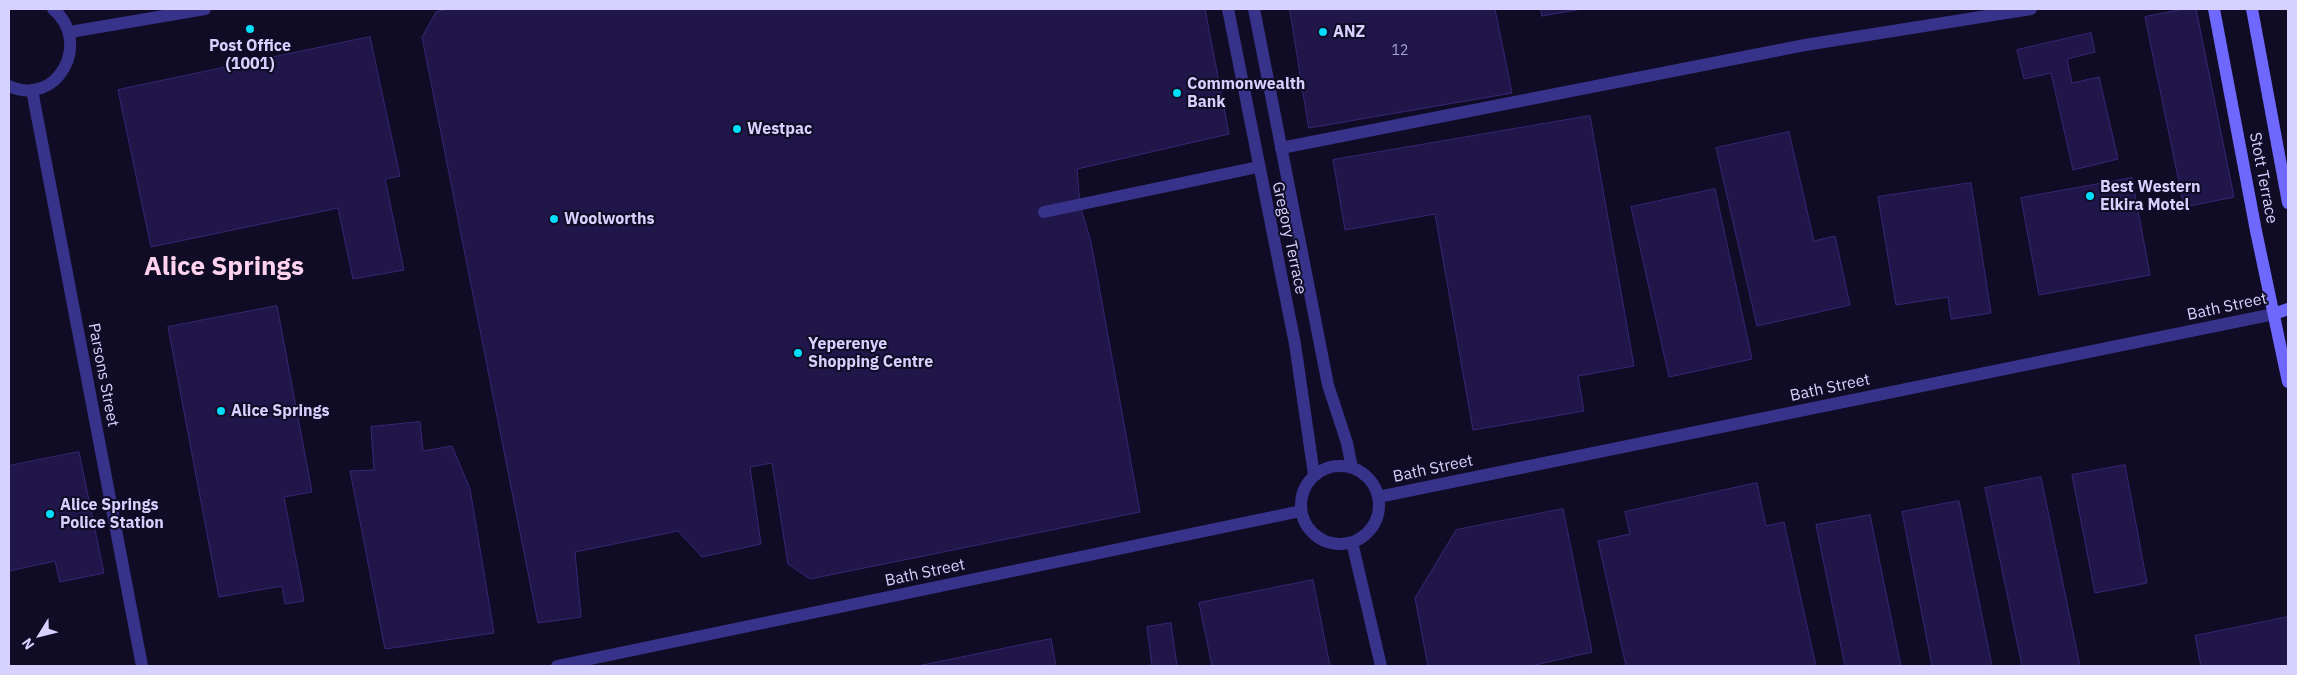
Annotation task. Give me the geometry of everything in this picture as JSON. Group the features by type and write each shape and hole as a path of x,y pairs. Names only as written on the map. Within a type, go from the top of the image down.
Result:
{"main road":[{"name":"Stott Terrace","path":"2214,9 2288,382"},
{"name":"Stott Terrace","path":"2252,9 2288,203"},
{"name":"Bath Street","path":"2274,314 2288,309"}],"street":[{"path":"9,86 15,89 32,90 52,82 64,70 70,53 70,32 61,16 53,9"},
{"path":"70,32 205,9"},
{"name":"Gregory Terrace","path":"1228,9 1258,168 1302,381 1314,475"},
{"name":"Gregory Terrace","path":"1254,9 1328,384 1347,443 1352,468"},
{"path":"1281,148 1805,45 2031,9"},
{"name":"Parsons Street","path":"32,90 142,666"},
{"path":"1044,212 1258,168"},
{"name":"Bath Street","path":"1378,497 2274,314"},
{"path":"1339,466 1352,468 1364,475 1373,484 1378,497 1378,511 1374,524 1365,535 1352,542 1339,544 1326,542 1314,534 1305,524 1301,511 1301,498 1306,485 1314,475 1326,469 1339,466"},
{"name":"Bath Street","path":"557,666 1301,511"},
{"path":"1352,542 1381,666"}],"building":[{"name":"Yeperenye Shopping Centre","path":"449,9 1205,9 1229,134 1077,169 1080,205 1091,242 1140,512 810,579 788,564 772,463 750,467 761,544 702,557 678,531 575,552 581,617 538,623 422,37 436,12"},
{"path":"1290,9 1495,9 1512,93 1309,128"},
{"path":"1541,9 1582,9 1542,16"},
{"path":"2184,9 2196,9 2234,197 2184,207 2145,17"},
{"path":"2091,33 2095,52 2067,59 2072,83 2099,77 2118,159 2073,170 2051,73 2024,79 2017,50"},
{"path":"370,37 400,176 385,179 404,270 353,279 338,208 151,247 118,90"},
{"path":"1590,116 1634,366 1578,376 1584,411 1473,430 1435,214 1345,230 1333,160"},
{"path":"1789,132 1814,241 1835,236 1850,305 1757,326 1716,148"},
{"path":"2132,178 2150,275 2039,295 2021,198"},
{"path":"1971,183 1991,313 1951,319 1948,297 1896,305 1878,197"},
{"path":"1715,189 1752,359 1669,377 1631,207"},
{"path":"277,306 312,492 284,497 304,601 285,604 282,586 219,597 168,327"},
{"path":"420,422 423,451 452,446 470,489 494,633 385,649 350,471 374,470 371,427"},
{"name":"Alice Springs Police Station","path":"79,452 104,573 60,582 55,561 9,571 9,466"},
{"path":"2125,465 2147,583 2095,593 2072,475"},
{"path":"2041,477 2080,666 2022,666 1985,488"},
{"path":"1757,483 1766,526 1784,522 1816,666 1626,666 1598,541 1630,534 1625,512"},
{"path":"1959,501 1992,666 1932,666 1902,512"},
{"path":"1563,509 1592,652 1531,666 1428,666 1415,598 1456,530"},
{"path":"1870,515 1901,666 1845,666 1816,525"},
{"path":"1313,580 1330,666 1212,666 1199,603"},
{"path":"2288,617 2288,666 2201,666 2195,636"},
{"path":"1171,623 1177,666 1152,666 1147,627"},
{"path":"1051,639 1056,666 918,666"}],"place":[{"name":"Post Office (1001)","path":"250,29"},
{"name":"ANZ","path":"1323,32"},
{"name":"Commonwealth Bank","path":"1177,93"},
{"name":"Westpac","path":"737,129"},
{"name":"Best Western Elkira Motel","path":"2090,196"},
{"name":"Woolworths","path":"554,219"},
{"name":"Yeperenye Shopping Centre","path":"798,353"},
{"name":"Alice Springs","path":"221,411"},
{"name":"Alice Springs Police Station","path":"50,514"}],"district":[{"name":"Alice Springs","path":"224,267"}]}
